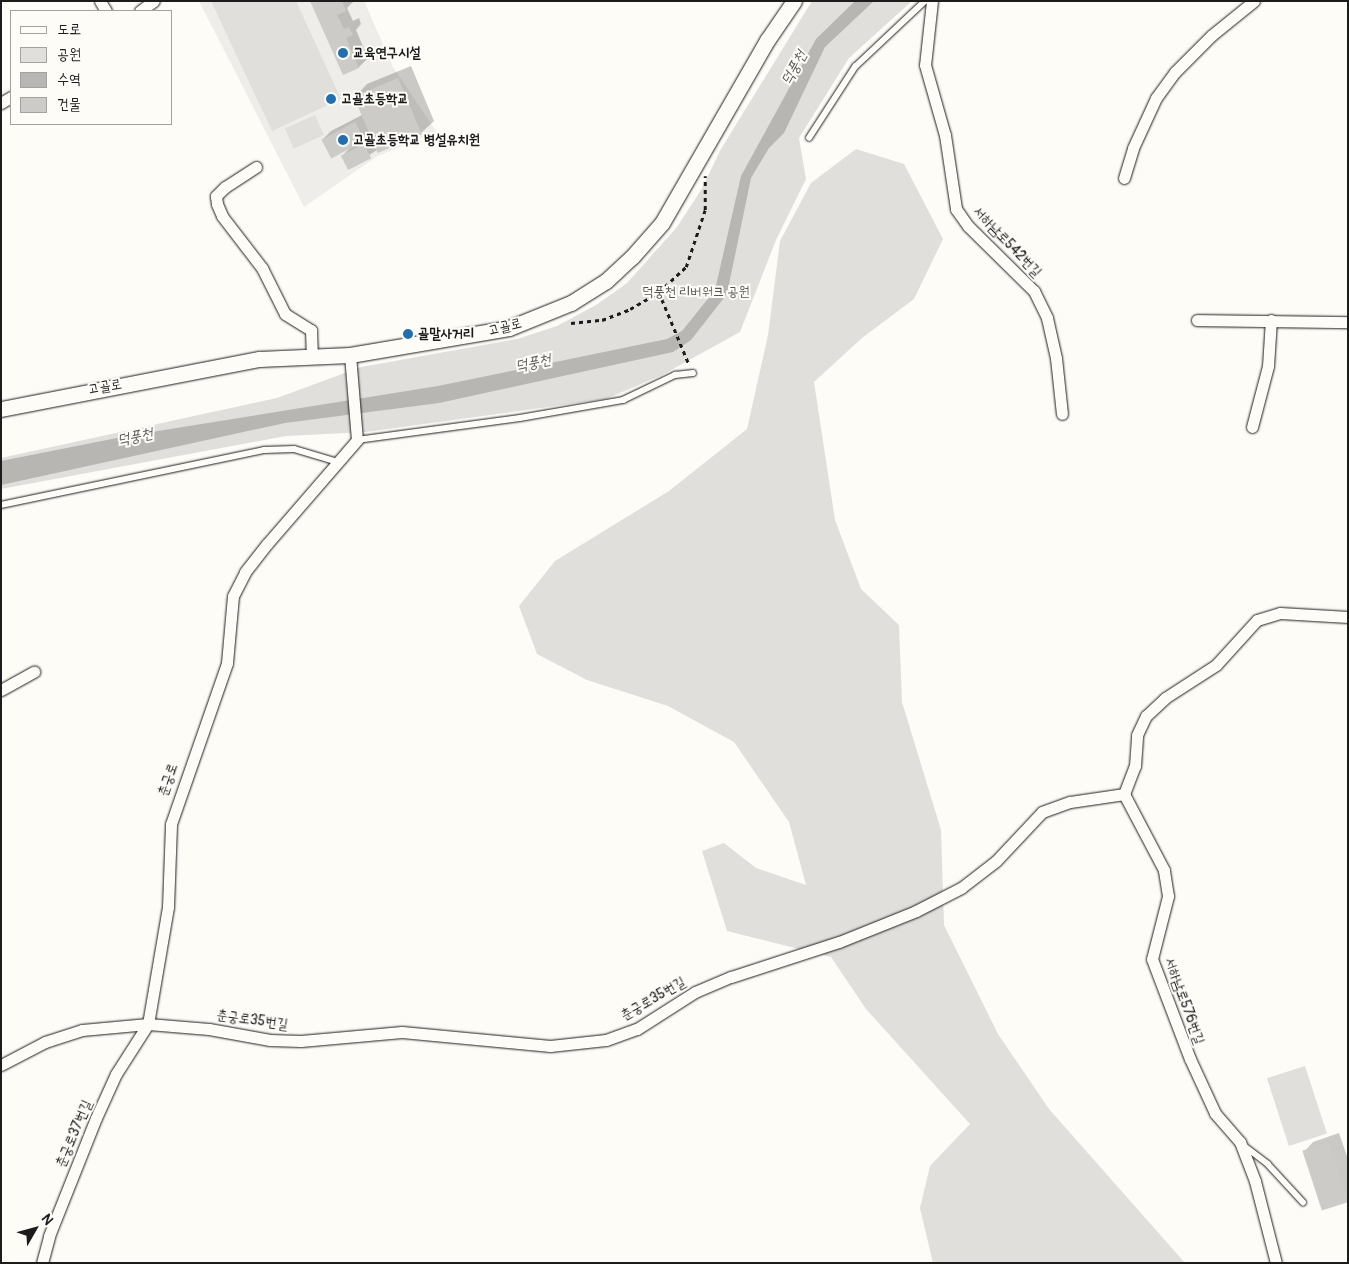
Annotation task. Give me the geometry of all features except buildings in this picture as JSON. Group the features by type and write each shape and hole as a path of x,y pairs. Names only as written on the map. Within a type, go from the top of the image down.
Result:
{"street":[{"path":"141,10 154,1"},
{"name":"고골로","path":"1,409 258,359 350,356 509,328 571,303 606,281 632,257 662,223 702,158 768,39 794,1"},
{"name":"서하남로542번길","path":"932,1 925,65 945,136 956,209 968,226 1034,291 1047,318 1054,350 1062,414"},
{"path":"1124,178 1133,148 1156,98 1175,72 1212,35 1254,1"},
{"path":"256,167 225,187 216,196 217,204 222,216 262,268 285,314 311,330 312,357"},
{"path":"1197,320 1348,322"},
{"path":"1252,427 1268,366 1271,320"},
{"path":"350,356 357,440"},
{"name":"춘궁로","path":"148,1024 168,907 171,824 226,663 233,596 245,572 267,544 357,440"},
{"path":"1124,794 1135,766 1137,736 1146,716 1165,698 1216,665 1257,620 1280,613 1348,616"},
{"path":"1,690 34,672"},
{"name":"춘궁로35번길","path":"148,1024 210,1029 270,1040 301,1041 402,1032 550,1046 606,1040 637,1029 695,992 731,977 839,942 916,911 961,888 996,861 1042,812 1070,802 1124,794"},
{"name":"서하남로576번길","path":"1124,794 1164,870 1168,896 1152,958 1190,1059 1215,1113 1240,1142 1255,1181 1276,1263"},
{"path":"1,1065 45,1042 82,1030 148,1024"},
{"name":"춘궁로37번길","path":"42,1263 55,1221 96,1118 116,1074 148,1024"}],"lane":[{"path":"809,138 855,67 925,1"},
{"path":"357,440 520,418 623,400 675,375 693,373"},
{"path":"1,505 264,450 294,449 338,462"},
{"path":"1240,1142 1268,1164 1303,1202"}],"path":[{"path":"571,323 602,320 630,309 659,292 686,267 698,236 707,186 702,158"},
{"path":"659,292 693,373"}],"shaded area":[{"name":"고골초등학교","path":"199,1 364,1 393,67 436,131 376,157 304,207"}],"green space":[{"path":"211,1 296,1 341,99 272,131"},
{"name":"덕풍천 리버워크 공원","path":"812,1 912,1 849,58 799,138 806,179 776,240 740,332 662,375 606,399 366,432 286,436 1,489 1,458 277,398 361,367 517,339 557,326 596,305 627,283 677,227 701,190 721,149"},
{"path":"315,115 324,135 294,149 285,128"},
{"path":"856,149 904,164 943,239 914,299 862,338 814,382 835,520 861,589 899,625 902,702 941,830 944,925 998,1034 1049,1109 1185,1263 933,1263 920,1208 930,1166 970,1124 866,1009 831,957 727,931 702,851 724,843 756,868 806,885 789,822 734,742 668,706 587,680 537,654 519,606 555,561 669,491 747,429 768,335 780,241 811,183"},
{"path":"1305,1066 1327,1134 1289,1146 1267,1078"}],"water":[{"name":"덕풍천","path":"855,1 874,1 825,47 784,133 769,148 751,178 727,294 691,340 673,352 439,403 285,423 1,485 1,461 127,436 438,386 667,339 682,331 715,290 741,176 816,39"}],"place":[{"name":"교육연구시설","path":"343,53"},
{"name":"고골초등학교","path":"331,99"},
{"name":"고골초등학교 병설유치원","path":"343,140"},
{"name":"골말사거리","path":"408,334"}]}
